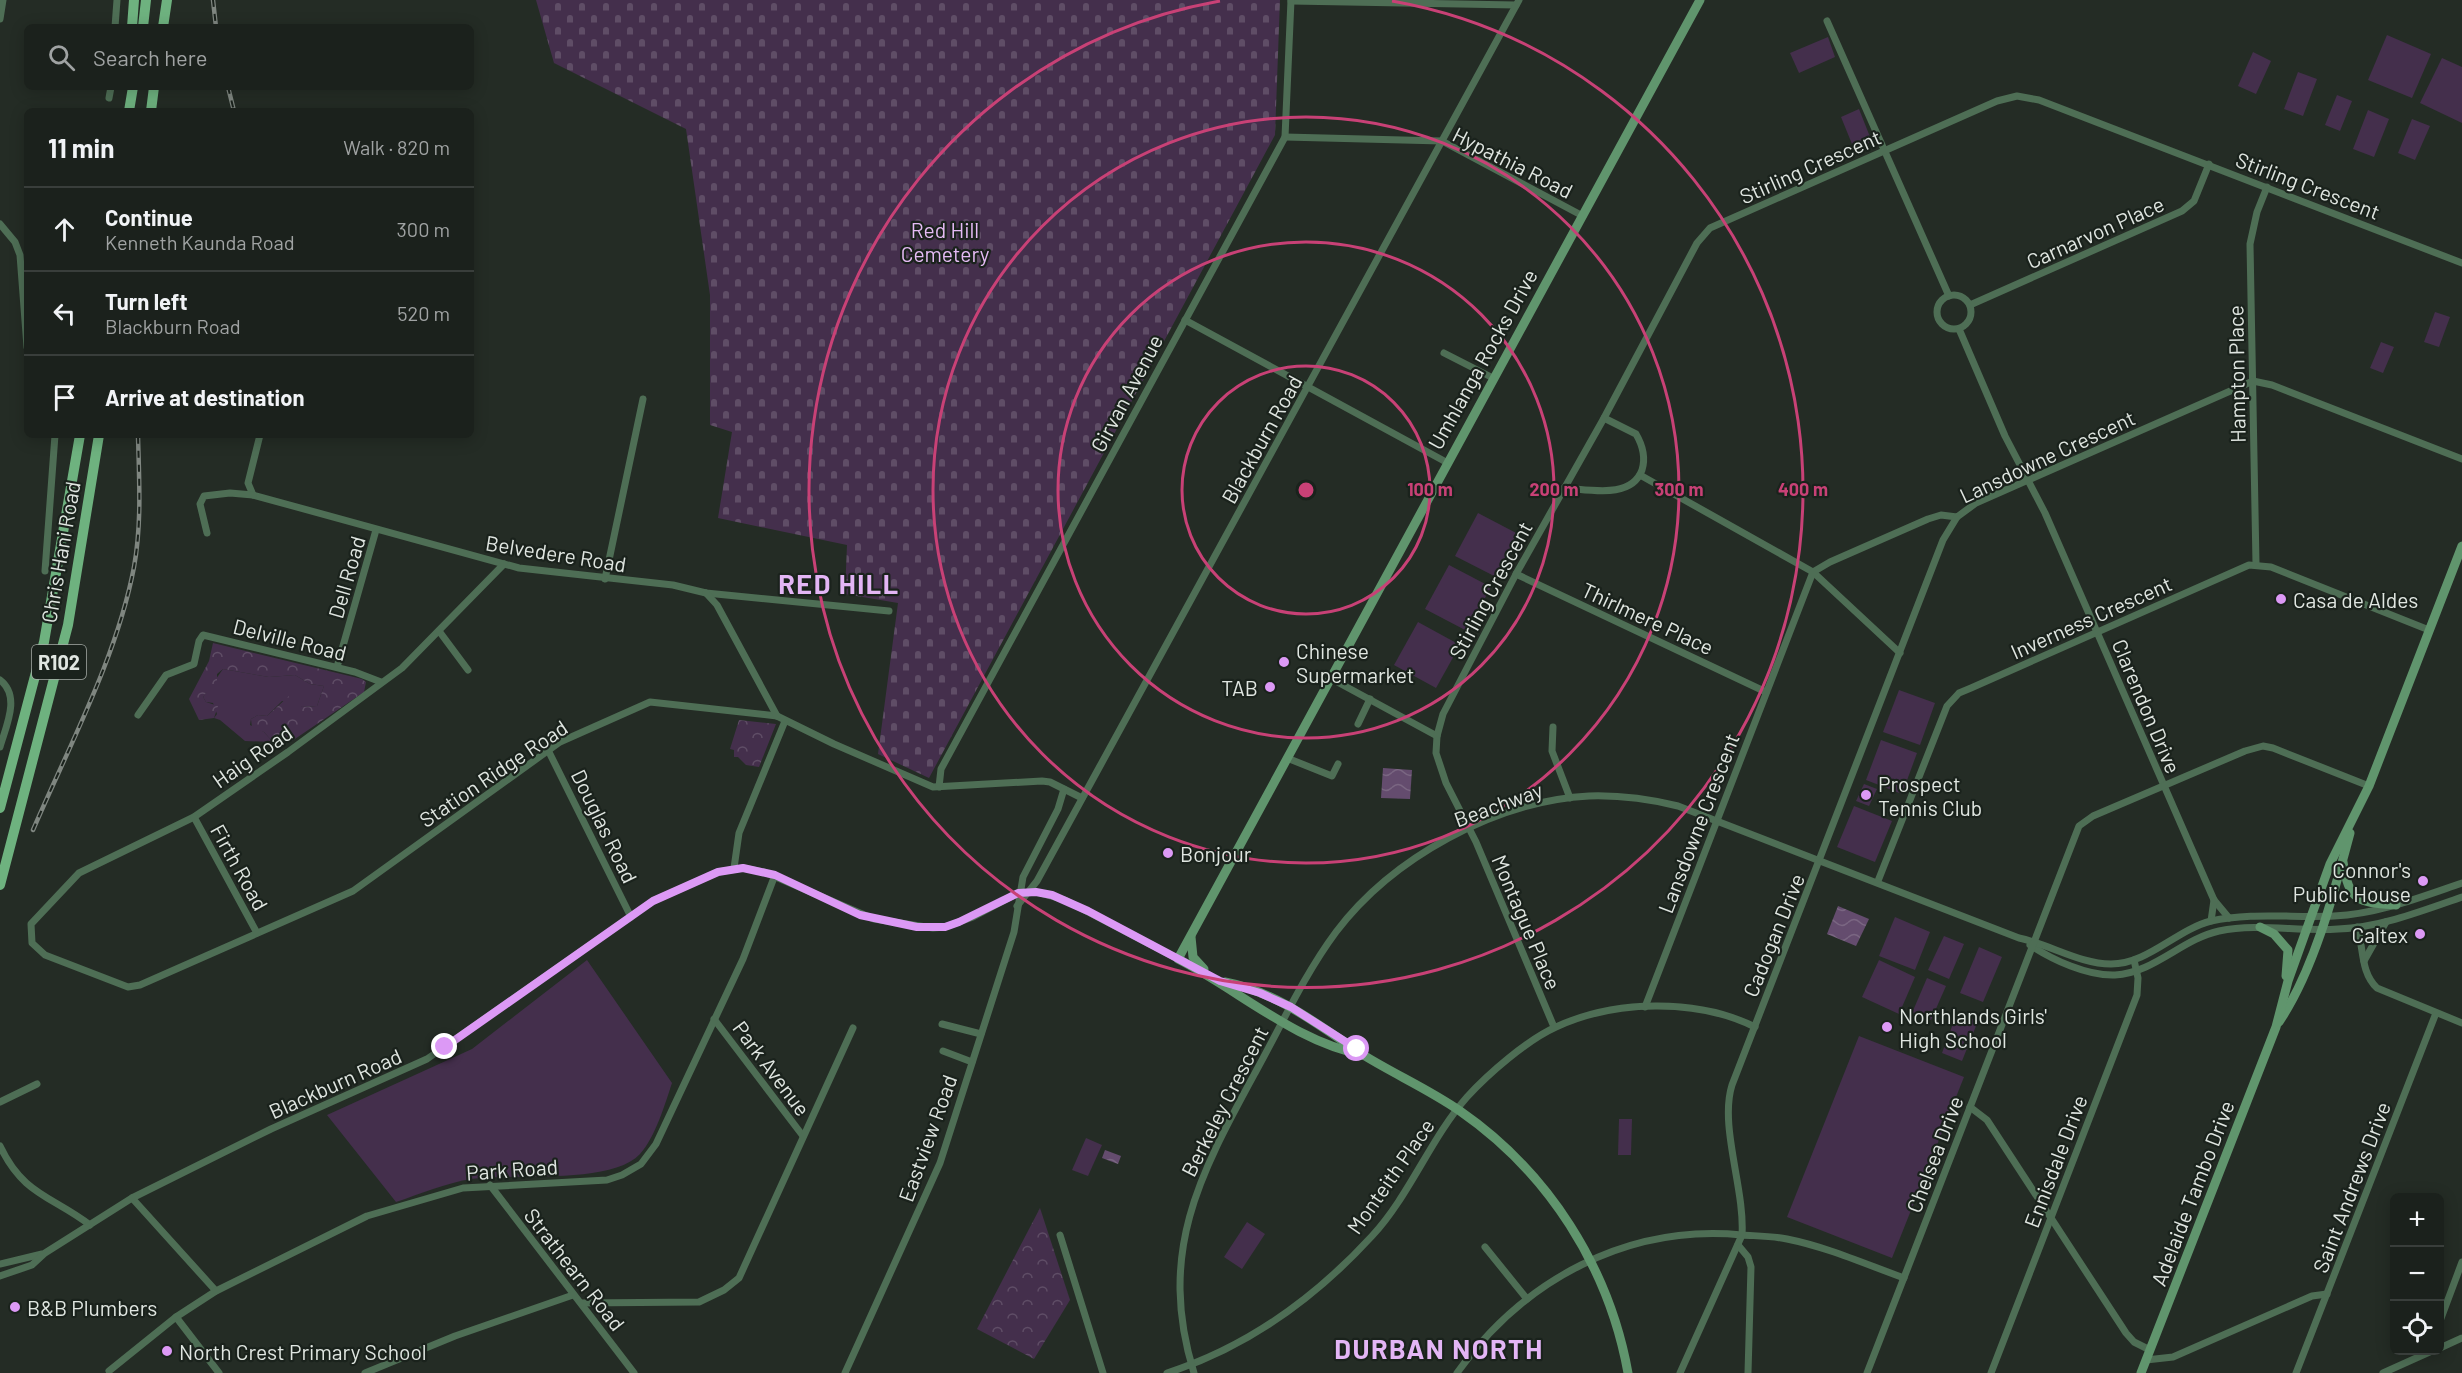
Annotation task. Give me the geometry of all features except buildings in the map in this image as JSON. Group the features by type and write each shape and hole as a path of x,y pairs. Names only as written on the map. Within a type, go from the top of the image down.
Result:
{"main road":[{"path":"132,24 134,0"},
{"path":"142,24 146,0"},
{"path":"163,24 167,0"},
{"name":"Umhlanga Rocks Drive","path":"1178,959 1446,462 1700,0"},
{"path":"130,108 133,90"},
{"path":"152,108 154,90"},
{"name":"Chris Hani Road","path":"0,808 48,619 79,438"},
{"name":"Chris Hani Road","path":"0,885 68,625 99,438"},
{"name":"Adelaide Tambo Drive","path":"2141,1373 2276,1027 2283,997 2333,857 2354,819 2368,786 2462,546"},
{"name":"Adelaide Tambo Drive","path":"2276,1027 2292,1001 2321,929 2354,819"},
{"path":"2343,859 2347,886 2353,895 2364,902 2396,905"},
{"path":"2260,927 2278,938 2288,950 2283,997"},
{"path":"1191,934 1193,957 1216,979 1260,993 1291,1007 1364,1055 1457,1109 1496,1139 1534,1177 1558,1208 1590,1260 1609,1303 1628,1373"},
{"path":"1178,959 1216,979 1283,1022 1328,1043 1364,1055"}],"street":[{"path":"0,19 3,0"},
{"path":"115,24 117,0"},
{"path":"1290,1 1518,2"},
{"name":"Girvan Avenue","path":"939,788 941,769 1285,137 1290,1"},
{"name":"Blackburn Road","path":"1029,892 1518,2"},
{"path":"1827,21 1949,296"},
{"path":"109,98 110,90"},
{"name":"Stirling Crescent","path":"1469,829 1443,777 1436,753 1437,736 1443,714 1516,574 1604,418 1703,234 1719,223 1996,101 2017,96 2039,100 2462,263"},
{"name":"Hypathia Road","path":"1285,137 1442,141 1581,215"},
{"name":"Carnarvon Place","path":"1970,305 2182,211 2194,201 2209,164"},
{"name":"Hampton Place","path":"2256,564 2250,244 2257,212 2267,187"},
{"path":"0,224 15,242 20,255 24,308"},
{"path":"1949,296 1961,297 1970,305 1971,316 1965,326 1959,329 1947,328 1937,314 1940,303 1949,296"},
{"path":"1185,320 1446,462"},
{"name":"Clarendon Drive","path":"1959,329 2214,900 2229,918"},
{"path":"1444,353 1493,378"},
{"path":"2253,381 2272,385 2462,459"},
{"name":"Lansdowne Crescent","path":"1645,1007 1813,572 1830,562 1928,519 1941,515 1957,517 1976,503 2027,479 2253,381"},
{"path":"605,579 643,399"},
{"path":"1564,488 1621,489 1631,484 1640,475 1644,455 1636,434 1604,418"},
{"path":"45,571 55,438"},
{"path":"253,495 248,483 259,438"},
{"path":"1640,475 1813,572 1899,653"},
{"name":"Belvedere Road","path":"207,533 200,504 204,495 230,493 253,495 504,564 605,579 674,585 705,593 889,610"},
{"name":"Cadogan Drive","path":"1680,1373 1742,1235 1743,1212 1728,1106 1732,1085 1943,540 1957,517"},
{"name":"Dell Road","path":"337,667 376,530"},
{"name":"Haig Road","path":"45,955 32,943 31,924 79,873 194,817 402,668 504,564"},
{"path":"2256,564 2271,567 2429,630"},
{"name":"Inverness Crescent","path":"1878,881 1943,714 1952,699 1971,688 2256,564"},
{"name":"Thirlmere Place","path":"1516,574 1766,692"},
{"path":"705,593 717,605 777,716"},
{"path":"439,631 468,670"},
{"name":"Delville Road","path":"138,715 166,675 194,664 201,637 208,635 337,667 381,682"},
{"path":"1330,678 1437,736"},
{"path":"0,680 10,691 12,700 0,747"},
{"path":"1358,724 1370,699"},
{"name":"Station Ridge Road","path":"45,955 133,987 353,891 548,750 586,729 650,702 777,716 913,779 939,788 1042,781 1082,798"},
{"path":"734,868 739,833 785,721"},
{"path":"1553,727 1552,751 1570,798"},
{"name":"Chelsea Drive","path":"1867,1373 2079,826 2093,816 2245,751 2263,746 2368,786"},
{"name":"Douglas Road","path":"548,750 631,916"},
{"path":"1287,758 1332,776 1338,764"},
{"path":"1064,789 1058,809 1029,862 1018,893 1029,892 1065,900 1178,959"},
{"name":"Beachway","path":"1283,1022 1336,933 1376,889 1426,852 1469,829 1520,809 1570,798 1614,797 1678,806 1878,881 2034,944 2098,963 2123,963 2134,960 2183,933 2211,921 2229,918 2325,917 2396,905 2462,883"},
{"name":"Firth Road","path":"194,817 257,933"},
{"name":"Montague Place","path":"1469,829 1554,1027"},
{"name":"Blackburn Road","path":"0,1276 32,1265 45,1253 132,1198 271,1129 427,1059 653,901 694,881 734,868 775,875 860,915 917,927 945,927 1018,893"},
{"name":"Park Road","path":"110,1371 176,1317 216,1292 367,1216 441,1193 490,1185 607,1180 622,1175 641,1164 656,1144 672,1113 743,958 775,875"},
{"path":"2443,890 2446,903"},
{"path":"1017,906 1029,892"},
{"name":"Eastview Road","path":"845,1373 940,1163 1014,932 1018,893"},
{"name":"Beachway","path":"2034,944 2044,955 2098,974 2113,975 2138,971 2202,935 2238,928 2357,927 2386,922 2462,897"},
{"path":"2211,921 2214,900"},
{"path":"2364,961 2386,922"},
{"path":"2357,927 2364,961 2371,982 2377,988 2462,1023"},
{"name":"Ennisdale Drive","path":"1991,1373 2137,995 2138,971 2134,960"},
{"name":"Monteith Place","path":"1167,1373 1193,1369 1271,1324 1342,1267 1375,1233 1467,1097 1508,1060 1554,1027 1592,1015 1645,1007 1714,1012 1755,1026"},
{"name":"Saint Andrews Drive","path":"2296,1373 2436,1013"},
{"name":"Park Avenue","path":"714,1019 803,1137"},
{"name":"Berkeley Crescent","path":"1193,1369 1183,1322 1180,1280 1184,1236 1190,1207 1211,1155 1283,1022"},
{"path":"942,1024 981,1035"},
{"path":"581,1304 699,1302 731,1286 745,1269 853,1028"},
{"path":"943,1051 972,1062"},
{"path":"0,1102 37,1084"},
{"path":"1970,1107 1987,1120 2126,1333 2148,1355 2173,1357 2312,1296 2327,1294"},
{"path":"0,1146 7,1160 34,1191 71,1211 90,1225"},
{"name":"Strathearn Road","path":"490,1185 634,1373"},
{"path":"132,1198 216,1292"},
{"path":"1457,1373 1482,1342 1544,1286 1590,1260 1638,1242 1670,1235 1696,1232 1799,1242 1904,1278"},
{"path":"1060,1235 1103,1373"},
{"path":"1738,1245 1748,1257 1751,1267 1748,1373"},
{"path":"1485,1247 1527,1299"},
{"name":"Blackburn Road","path":"0,1264 45,1253"},
{"path":"2444,1308 2462,1262"},
{"path":"365,1373 455,1336 573,1295"},
{"path":"176,1317 219,1373"},
{"path":"2444,1346 2462,1338"},
{"path":"2383,1373 2423,1355"}],"green space":[{"name":"Red Hill Cemetery","path":"536,0 1280,0 1275,135 929,778 878,754 898,603 845,594 847,545 718,518 732,432 710,425 710,295 686,129 554,63"},
{"path":"2387,35 2431,54 2412,98 2368,80"},
{"path":"1828,37 1835,57 1799,73 1790,53"},
{"path":"2253,52 2271,61 2256,94 2238,86"},
{"path":"2442,58 2462,67 2462,123 2420,103"},
{"path":"2298,72 2317,79 2303,116 2284,109"},
{"path":"2337,95 2352,101 2340,131 2325,125"},
{"path":"1859,109 1872,142 1854,149 1841,117"},
{"path":"2368,110 2389,119 2374,157 2353,149"},
{"path":"2412,119 2430,126 2415,160 2398,153"},
{"path":"2435,312 2450,317 2439,347 2424,342"},
{"path":"2381,342 2394,347 2383,373 2370,368"},
{"path":"1478,513 1520,535 1498,578 1455,556"},
{"path":"1449,565 1491,587 1467,631 1425,609"},
{"path":"1418,622 1460,645 1436,688 1394,665"},
{"path":"213,643 362,679 366,682 364,692 289,743 273,742 264,732 252,728 251,719 258,715 267,716 289,696 302,707 317,706 324,686 310,684 295,675 269,677 223,669 217,674 217,689 206,693 203,697 206,702 218,706 214,718 199,720 189,699 209,661"},
{"path":"223,669 269,677 295,675 310,684 324,686 317,706 302,707 282,701 267,716 258,715 251,719 250,725 264,732 273,742 245,741 220,720 214,718 217,714 213,703 206,702 203,697"},
{"path":"1899,690 1935,703 1920,745 1883,732"},
{"path":"739,720 776,724 759,767 746,765 738,757 734,757 734,750 730,749"},
{"path":"1881,740 1917,753 1902,794 1866,780"},
{"name":"Prospect Tennis Club","path":"1864,784 1877,789 1869,806 1856,801"},
{"path":"1854,806 1892,821 1875,862 1837,847"},
{"path":"1895,917 1930,932 1915,970 1879,956"},
{"path":"1944,936 1964,944 1949,979 1928,970"},
{"path":"1979,947 2002,957 1983,1002 1960,993"},
{"path":"587,960 672,1083 659,1120 640,1154 626,1164 607,1170 560,1176 471,1179 396,1202 327,1115 472,1049"},
{"path":"1879,960 1915,977 1899,1014 1862,997"},
{"path":"1927,978 1946,986 1931,1020 1912,1013"},
{"path":"1957,1013 1978,1021 1962,1061 1942,1053"},
{"path":"1859,1036 1964,1077 1892,1258 1787,1217"},
{"path":"1619,1119 1632,1119 1631,1155 1618,1155"},
{"path":"1086,1138 1102,1145 1088,1176 1072,1170"},
{"path":"1040,1208 1070,1300 1034,1359 977,1329"},
{"path":"1247,1222 1265,1234 1242,1269 1224,1257"}],"water":[{"path":"1383,768 1412,770 1410,799 1381,798"},
{"path":"1838,906 1869,919 1856,946 1827,934"},
{"path":"1105,1150 1121,1156 1118,1164 1102,1158"}],"railway":[{"path":"213,0 216,24"},
{"path":"229,90 233,108"},
{"path":"33,830 91,701 126,601 134,567 138,534 138,438"}],"place":[{"name":"Casa de Aldes","path":"2281,599"},
{"name":"Chinese Supermarket","path":"1284,662"},
{"name":"TAB","path":"1270,687"},
{"name":"Prospect Tennis Club","path":"1866,795"},
{"name":"Bonjour","path":"1168,853"},
{"name":"Connor's Public House","path":"2423,881"},
{"name":"Caltex","path":"2420,934"},
{"name":"Northlands Girls' High School","path":"1887,1027"},
{"name":"B&B Plumbers","path":"15,1307"},
{"name":"North Crest Primary School","path":"167,1351"}],"district":[{"name":"RED HILL","path":"839,583"},
{"name":"DURBAN NORTH","path":"1439,1348"}],"route":[{"path":"445,1047 653,901 718,872 743,868 775,875 860,915 917,927 945,927 973,917 1018,893 1036,892 1052,895 1088,911 1220,981 1260,993 1291,1007 1357,1049"}]}
